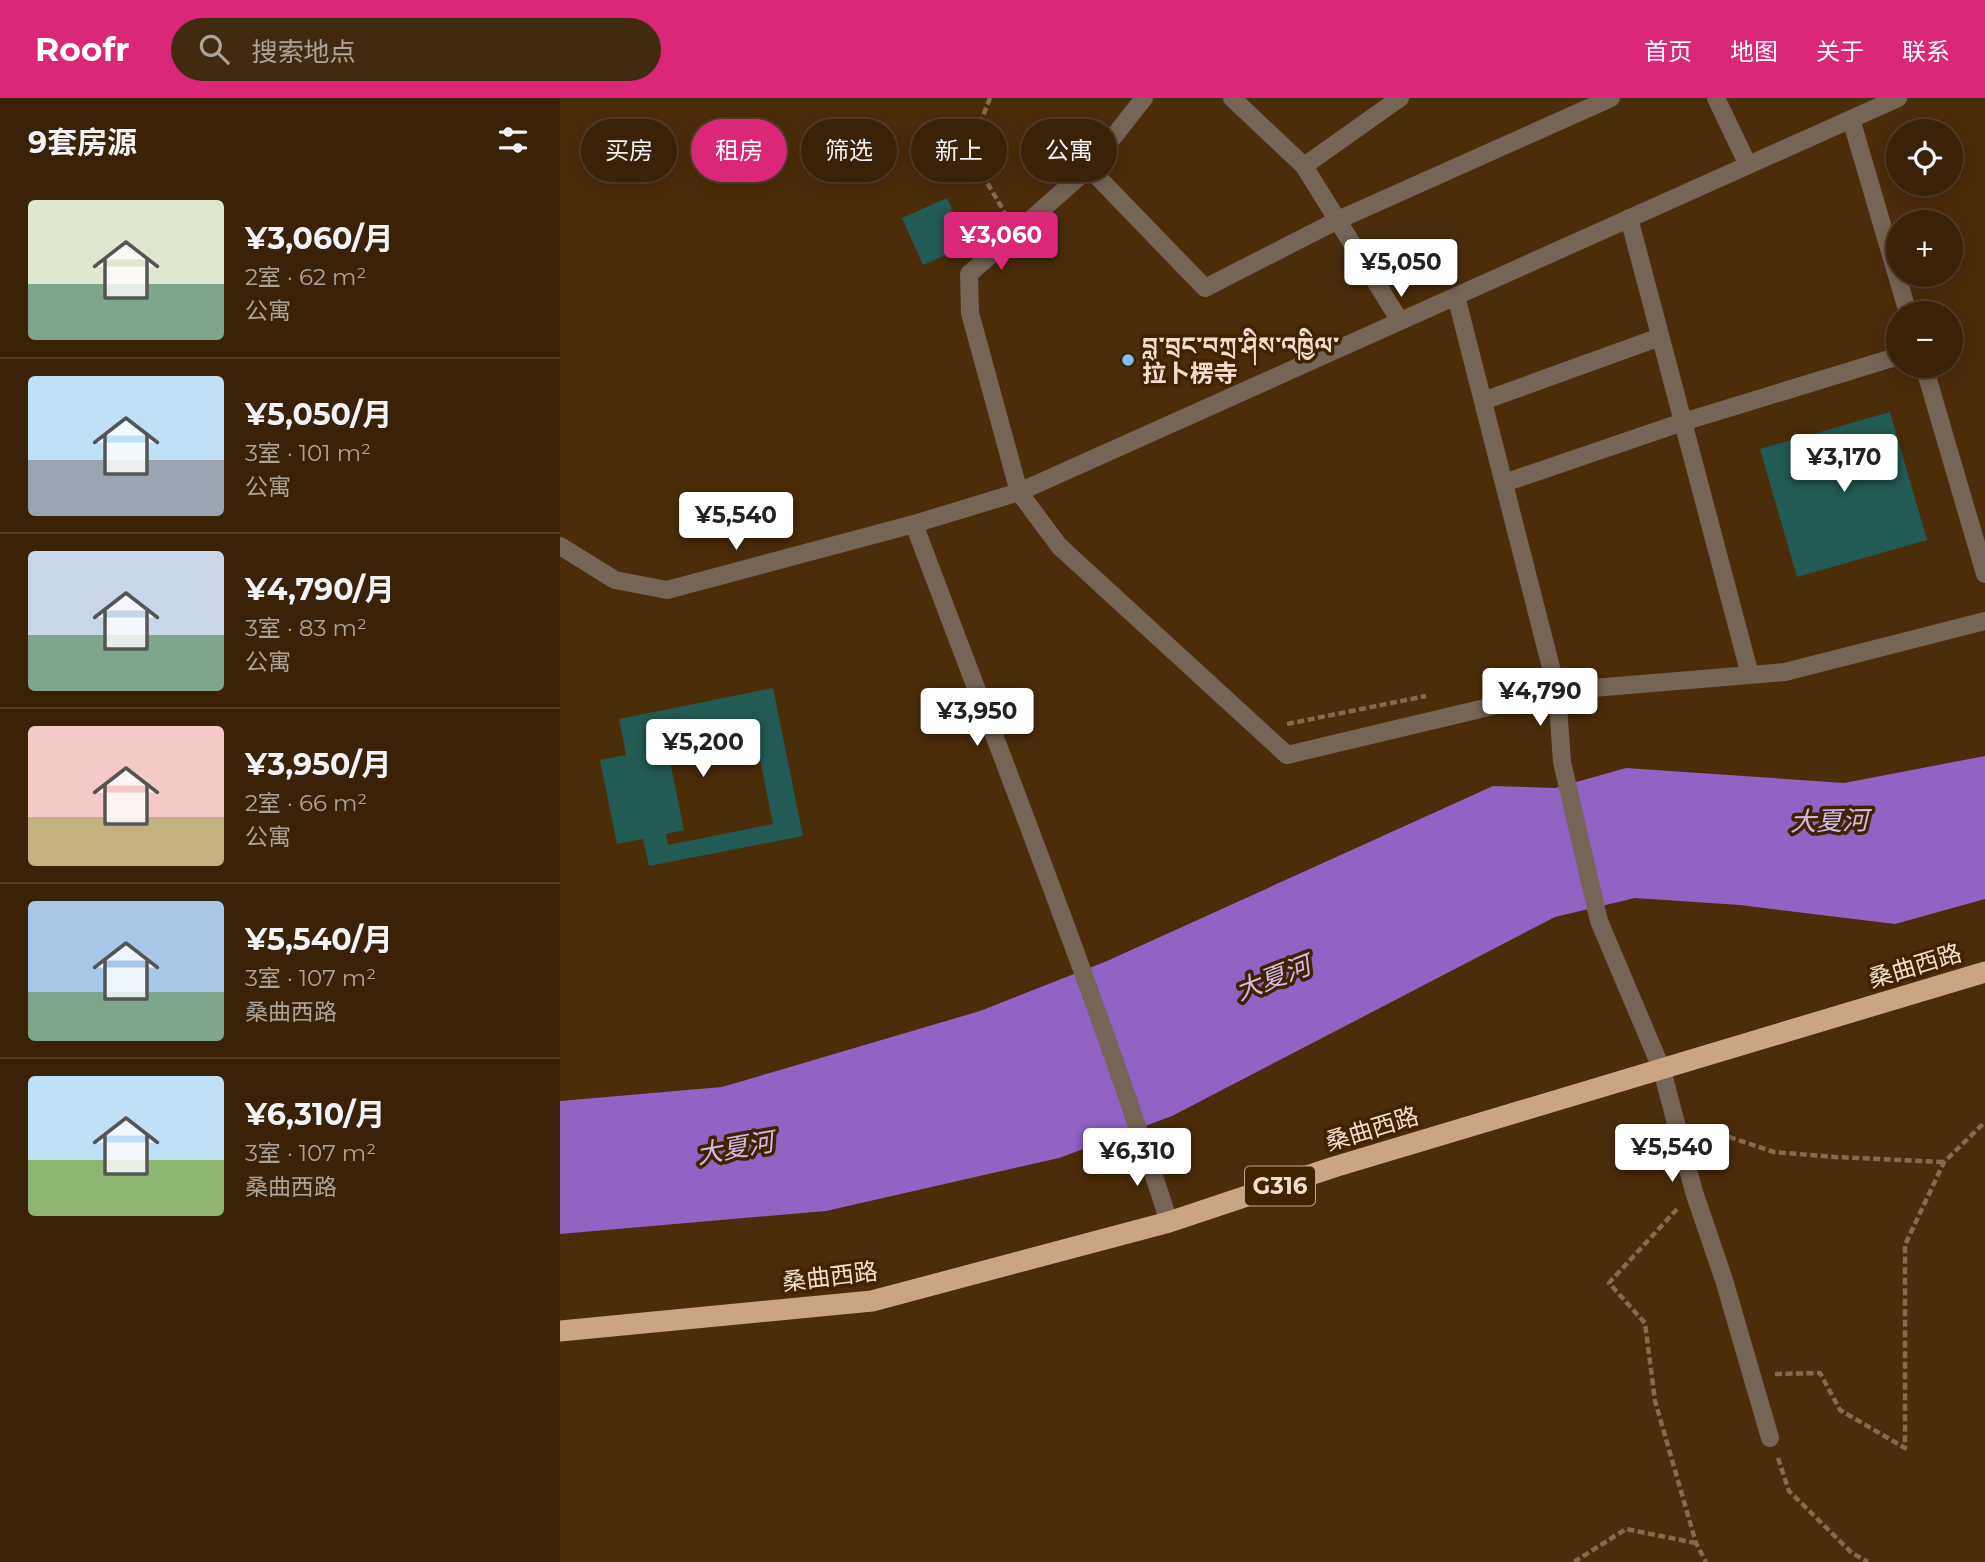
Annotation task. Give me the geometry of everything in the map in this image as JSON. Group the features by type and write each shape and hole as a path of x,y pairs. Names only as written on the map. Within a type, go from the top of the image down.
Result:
{"highway":[{"name":"桑曲西路","path":"560,1331 872,1301 1169,1222 1334,1167 1985,972"}],"street":[{"path":"1117,133 1144,98"},
{"path":"1232,98 1304,166 1400,321"},
{"path":"1304,166 1400,98"},
{"path":"1103,182 1205,288 1338,220 1611,98"},
{"path":"1716,98 1748,165"},
{"path":"560,546 615,580 667,590 914,524 1018,492 1851,119 1871,103 1898,98"},
{"path":"1851,119 1904,301"},
{"path":"1074,182 969,274 970,313 1018,492 1059,546 1287,755 1557,691 1785,672 1985,621"},
{"path":"1629,218 1750,675"},
{"path":"1456,296 1557,691 1562,762 1599,921 1662,1070 1694,1192 1724,1280 1770,1438"},
{"path":"1483,401 1660,337"},
{"path":"1504,483 1683,422 1886,360"},
{"path":"1928,378 1985,574"},
{"path":"914,524 1077,958 1143,1141 1169,1222"}],"path":[{"path":"990,98 969,152 1017,233"},
{"path":"1283,724 1434,694"},
{"path":"1675,1119 1774,1152 1944,1162"},
{"path":"1752,1375 1820,1373 1840,1410 1905,1448 1905,1245 1944,1162 1985,1122"},
{"path":"1694,1192 1609,1283 1645,1323 1655,1401 1696,1543 1706,1562"},
{"path":"1770,1438 1789,1491 1852,1553 1868,1562"},
{"path":"1574,1562 1626,1529 1696,1543"}],"water":[{"name":"大夏河","path":"1985,756 1985,899 1895,924 1740,905 1635,898 1555,917 1172,1116 1059,1158 826,1211 560,1234 560,1101 722,1087 980,1011 1107,961 1493,786 1555,788 1626,768 1844,783"}],"building":[{"path":"947,198 968,245 923,265 902,218"},
{"path":"1890,412 1927,540 1797,577 1760,449"},
{"path":"773,688 803,836 649,866 643,839 617,844 600,760 626,755 619,719","holes":["752,719 773,824 668,845 666,834 684,830 667,747 650,750 647,740"]}],"place":[{"name":"བླ་བྲང་བཀྲ་ཤིས་འཁྱིལ་ 拉卜楞寺","path":"1128,360"}]}
